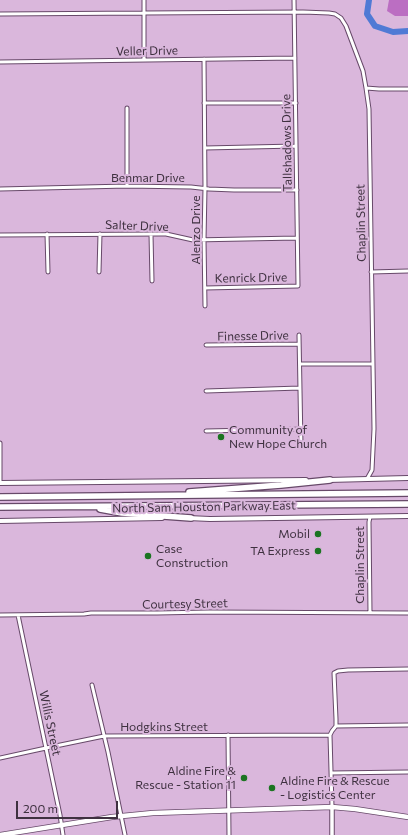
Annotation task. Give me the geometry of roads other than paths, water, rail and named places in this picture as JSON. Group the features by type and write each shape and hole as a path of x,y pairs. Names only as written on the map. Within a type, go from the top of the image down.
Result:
{"highway":[{"path":"83,496 212,491 330,480"},
{"name":"North Sam Houston Parkway East","path":"0,497 408,493"},
{"name":"North Sam Houston Parkway East","path":"0,507 408,504"},
{"path":"82,507 191,518"}],"main road":[{"path":"0,483 408,478"},
{"name":"North Sam Houston Parkway East","path":"0,521 408,516"},
{"path":"0,835 121,816 153,813 332,807 408,817"}],"street":[{"path":"144,0 144,60"},
{"name":"Tallshadows Drive","path":"294,0 298,286"},
{"name":"Chaplin Street","path":"0,14 144,12 329,13 335,14 341,18 346,26 363,71 369,109 374,429 372,470 367,479"},
{"name":"Veller Drive","path":"0,62 295,58"},
{"name":"Alenzo Drive","path":"204,59 205,306"},
{"path":"366,88 408,89"},
{"path":"204,103 296,103"},
{"path":"127,108 127,186"},
{"path":"205,148 296,146"},
{"name":"Benmar Drive","path":"0,189 127,186 191,187 234,190 297,190"},
{"path":"47,234 48,272"},
{"path":"99,272 100,234"},
{"path":"151,234 152,281"},
{"name":"Salter Drive","path":"0,235 166,234 187,240 297,238"},
{"path":"371,272 408,271"},
{"name":"Kenrick Drive","path":"205,288 298,286"},
{"path":"299,335 301,444"},
{"name":"Finesse Drive","path":"206,345 299,344"},
{"path":"300,364 372,364"},
{"path":"206,391 300,388"},
{"path":"206,431 301,429"},
{"path":"0,443 0,483"},
{"name":"Chaplin Street","path":"370,517 370,613"},
{"name":"Courtesy Street","path":"0,615 209,612 408,613"},
{"name":"Willis Street","path":"18,615 63,835"},
{"path":"332,835 330,735 336,726 334,673 348,670 408,669"},
{"path":"92,685 125,835"},
{"path":"336,726 408,726"},
{"name":"Hodgkins Street","path":"0,758 104,736 330,735"},
{"path":"228,736 229,835"},
{"path":"331,773 408,772"}],"waterway":[{"path":"369,0 367,14 375,26 393,32 408,31"}],"place":[{"name":"Community of New Hope Church","path":"221,437"},
{"name":"Mobil","path":"318,534"},
{"name":"TA Express","path":"318,551"},
{"name":"Case Construction","path":"148,556"},
{"name":"Aldine Fire & Rescue - Station 11","path":"244,778"},
{"name":"Aldine Fire & Rescue - Logistics Center","path":"272,788"}]}
